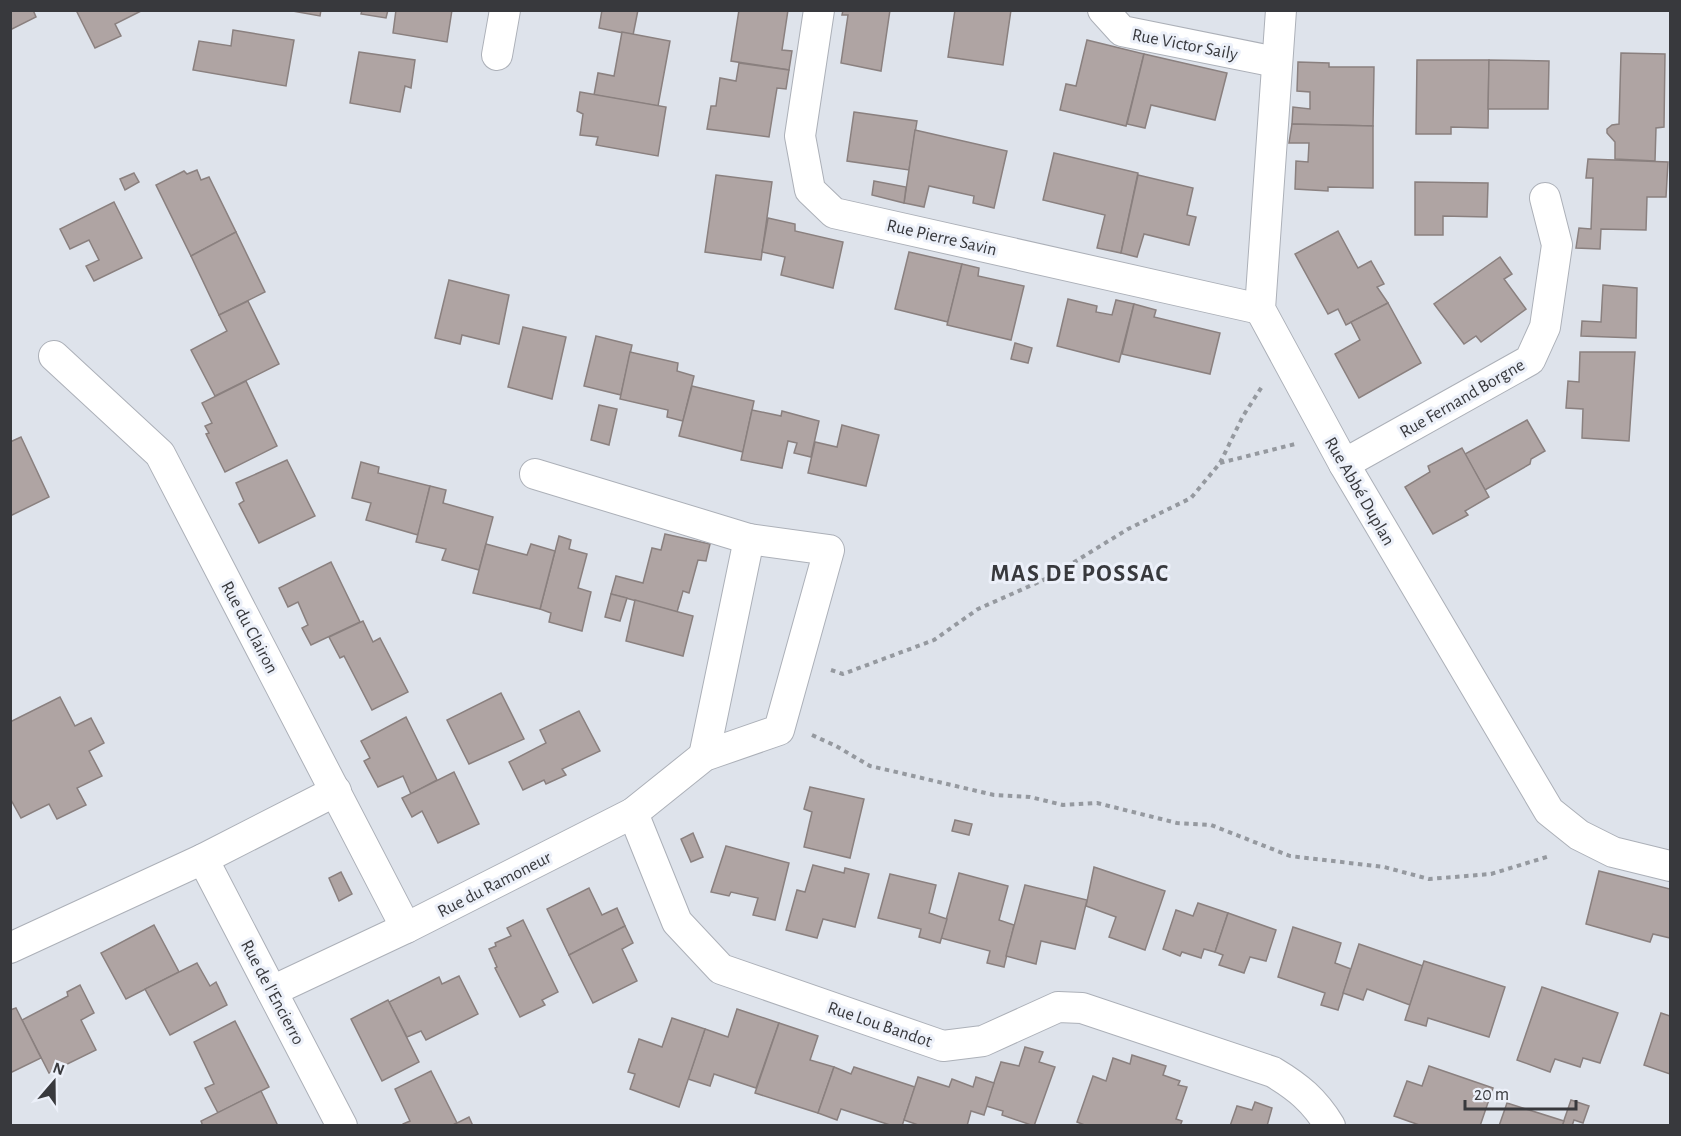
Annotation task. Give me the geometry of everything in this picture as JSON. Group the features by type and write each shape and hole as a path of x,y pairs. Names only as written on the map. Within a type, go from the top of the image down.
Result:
{"street":[{"path":"497,55 505,10"},
{"name":"Rue Pierre Savin","path":"819,10 800,136 810,190 834,213 1260,309"},
{"name":"Rue Victor Saily","path":"1103,10 1122,31 1276,62"},
{"path":"1260,309 1281,10"},
{"name":"Rue Fernand Borgne","path":"1344,464 1530,360 1545,327 1557,245 1545,198"},
{"name":"Rue Abbé Duplan","path":"1260,309 1344,464 1549,811 1579,835 1613,852 1671,866"},
{"name":"Rue du Clairon","path":"54,356 160,454 406,928"},
{"path":"535,474 749,539 829,550 779,730 776,731"},
{"path":"704,756 749,539"},
{"name":"Rue du Ramoneur","path":"272,991 406,928 633,813 704,756 776,731"},
{"path":"10,948 203,859 336,791"},
{"name":"Rue Lou Bandot","path":"633,813 677,922 721,969 943,1046 983,1041 1058,1007 1082,1008 1273,1072 1300,1089 1330,1125"},
{"name":"Rue de l'Encierro","path":"203,859 342,1125"}],"path":[{"path":"799,659 843,674 934,640 978,609 1050,577 1128,529 1191,498 1220,463 1243,416 1284,354"},
{"path":"1220,463 1328,436"},
{"path":"776,731 808,733 870,766 994,795 1030,797 1063,805 1097,803 1177,823 1211,825 1290,856 1384,867 1429,879 1491,874 1547,858 1579,835"}],"building":[{"path":"10,10 33,10 36,17 10,30"},
{"path":"76,10 143,10 115,24 121,36 95,48"},
{"path":"287,10 321,10 320,16"},
{"path":"362,10 388,10 386,18 361,14"},
{"path":"396,10 452,10 447,42 393,33"},
{"path":"602,10 638,10 633,35 599,28"},
{"path":"739,10 788,10 782,50 792,51 789,70 731,61"},
{"path":"843,10 890,10 881,71 841,63 848,15 842,15"},
{"path":"955,10 1011,10 1003,65 948,57"},
{"path":"233,30 294,40 286,86 193,70 199,41 231,46"},
{"path":"622,32 670,41 658,106 594,95 598,73 614,76"},
{"path":"1087,40 1144,54 1126,126 1060,110 1066,84 1076,86"},
{"path":"359,52 415,60 411,88 405,86 400,112 350,103"},
{"path":"1621,53 1665,54 1664,127 1656,128 1655,161 1615,159 1615,142 1607,133 1607,129 1619,124"},
{"path":"1144,54 1227,73 1215,120 1151,105 1145,128 1127,124"},
{"path":"1417,60 1489,60 1488,128 1451,127 1451,134 1416,134"},
{"path":"1489,60 1549,61 1548,109 1488,109"},
{"path":"1298,62 1329,63 1329,67 1374,67 1373,126 1292,124 1293,107 1310,109 1310,92 1297,91"},
{"path":"739,63 789,70 786,89 777,88 769,137 707,129 711,106 716,106 720,78 736,81"},
{"path":"580,92 666,107 658,156 596,145 598,137 580,135 583,114 577,111"},
{"path":"854,112 917,121 909,170 847,161"},
{"path":"1292,124 1373,126 1373,188 1328,187 1328,191 1295,189 1296,161 1308,162 1309,143 1289,143"},
{"path":"915,130 1007,151 994,208 973,203 974,196 929,186 924,207 904,203"},
{"path":"1054,153 1138,173 1121,253 1097,248 1105,215 1043,200"},
{"path":"1588,159 1668,162 1666,197 1647,197 1646,230 1601,229 1600,249 1576,248 1579,228 1591,229 1593,178 1586,178"},
{"path":"197,170 201,180 209,177 236,232 191,256 156,185 184,171 187,174"},
{"path":"134,173 139,182 125,190 120,179"},
{"path":"716,175 772,182 761,260 705,252"},
{"path":"1138,175 1193,188 1187,215 1196,217 1189,245 1144,234 1137,257 1121,253"},
{"path":"874,181 906,187 904,203 872,195"},
{"path":"1415,182 1488,183 1487,217 1443,216 1443,235 1415,235"},
{"path":"114,202 142,258 94,281 86,266 99,260 89,240 70,249 60,229"},
{"path":"768,218 795,224 795,231 843,242 833,288 781,275 785,257 762,252"},
{"path":"1338,231 1358,268 1371,261 1384,284 1377,287 1388,303 1346,325 1338,309 1328,314 1295,254"},
{"path":"236,232 265,292 219,315 191,256"},
{"path":"909,252 962,264 948,322 895,309"},
{"path":"1500,257 1512,274 1504,279 1526,309 1481,342 1476,336 1464,344 1434,304"},
{"path":"962,264 979,268 978,276 1024,286 1011,340 947,325"},
{"path":"449,280 509,295 499,344 462,335 460,344 435,338"},
{"path":"1603,285 1637,288 1636,338 1581,336 1582,321 1601,322"},
{"path":"1068,299 1097,306 1096,312 1112,315 1116,300 1134,304 1119,362 1057,346"},
{"path":"248,301 279,364 215,396 191,350 227,331 219,315"},
{"path":"1388,303 1421,363 1359,398 1335,354 1360,340 1351,322"},
{"path":"1134,304 1156,310 1154,317 1220,333 1210,374 1122,354"},
{"path":"523,327 566,337 552,399 508,387"},
{"path":"596,336 632,345 621,395 584,386"},
{"path":"1015,343 1032,348 1028,363 1011,359"},
{"path":"630,352 678,363 677,371 694,376 683,421 667,417 668,410 620,399"},
{"path":"1580,352 1635,352 1629,441 1582,438 1583,409 1566,408 1568,381 1579,382"},
{"path":"246,381 277,446 225,472 206,434 209,433 205,426 212,423 202,403"},
{"path":"692,386 754,401 743,452 679,436"},
{"path":"599,405 617,409 609,445 591,440"},
{"path":"752,410 781,416 782,411 819,421 811,457 794,453 797,443 788,441 782,468 741,460"},
{"path":"1527,420 1545,451 1531,459 1530,464 1485,490 1465,454"},
{"path":"842,425 879,435 866,486 808,473 815,442 837,447"},
{"path":"21,437 49,497 10,516 10,442"},
{"path":"1462,448 1489,497 1465,511 1468,515 1433,534 1405,487 1430,472 1428,466"},
{"path":"287,460 315,516 259,543 239,504 244,501 236,483"},
{"path":"361,462 379,467 378,473 430,486 418,535 366,520 371,503 352,498"},
{"path":"430,486 446,490 443,503 493,517 479,570 442,560 446,549 416,542"},
{"path":"665,534 710,544 706,561 698,560 689,593 683,591 677,612 611,594 616,576 643,583 652,548 661,550"},
{"path":"559,536 571,540 569,549 587,554 578,588 591,592 582,631 549,622 551,613 540,609"},
{"path":"486,544 527,555 531,544 555,551 540,609 473,593"},
{"path":"331,562 360,622 311,645 302,628 308,625 298,602 288,607 279,588"},
{"path":"611,594 627,598 620,621 605,617"},
{"path":"635,600 693,616 683,656 626,641"},
{"path":"363,621 373,642 380,638 408,692 372,710 344,656 340,658 329,637"},
{"path":"501,693 524,739 469,764 447,720"},
{"path":"60,697 75,726 91,718 104,743 89,751 102,776 77,788 86,805 57,819 49,804 21,818 10,798 10,722"},
{"path":"579,711 600,751 562,769 566,775 546,784 544,780 523,790 509,762 546,743 540,730"},
{"path":"406,717 437,780 411,794 403,776 378,787 364,761 370,758 361,741"},
{"path":"454,772 479,824 438,843 422,811 412,817 402,798"},
{"path":"810,787 864,799 850,858 804,847 812,812 804,809"},
{"path":"955,820 972,824 969,835 952,831"},
{"path":"693,833 703,857 691,862 681,839"},
{"path":"726,846 789,863 775,920 753,915 758,898 731,892 729,896 711,892"},
{"path":"813,865 844,873 845,868 869,874 855,927 823,919 817,938 786,930 797,890 805,892"},
{"path":"1094,867 1165,891 1145,950 1109,937 1116,917 1086,906"},
{"path":"1599,871 1670,889 1670,938 1653,934 1650,942 1586,924"},
{"path":"341,872 352,894 339,901 329,878"},
{"path":"959,873 1008,886 999,920 1014,925 1004,967 987,963 990,951 941,938"},
{"path":"890,874 936,885 929,913 947,919 940,943 919,937 921,929 878,918"},
{"path":"1025,885 1087,900 1075,949 1041,941 1036,964 1006,956"},
{"path":"589,888 602,915 617,908 625,926 569,955 547,909"},
{"path":"1198,903 1228,913 1215,952 1204,949 1201,958 1182,952 1180,956 1163,949 1176,910 1193,916"},
{"path":"1228,913 1276,930 1266,961 1250,957 1244,973 1219,965 1223,955 1215,952"},
{"path":"523,920 558,992 542,1000 545,1005 520,1017 495,968 497,967 489,949 496,946 495,943 511,936 507,928"},
{"path":"154,925 179,972 126,999 101,953"},
{"path":"625,926 633,943 622,949 637,981 593,1003 569,955"},
{"path":"1293,927 1341,943 1335,963 1351,969 1338,1010 1321,1005 1325,993 1278,977"},
{"path":"1359,944 1423,966 1410,1005 1367,989 1363,1000 1343,993"},
{"path":"1424,961 1505,987 1489,1037 1428,1018 1426,1026 1405,1020"},
{"path":"197,963 210,986 216,982 227,1005 170,1035 145,989"},
{"path":"459,976 478,1014 426,1040 421,1031 407,1037 389,1002 439,977 442,984"},
{"path":"80,985 94,1013 81,1020 96,1050 49,1073 22,1020 68,996 67,992"},
{"path":"1542,987 1618,1013 1600,1063 1583,1058 1580,1067 1555,1059 1550,1072 1517,1060"},
{"path":"388,1000 419,1062 382,1081 351,1019"},
{"path":"16,1008 41,1058 10,1073 10,1010"},
{"path":"737,1009 779,1023 756,1088 714,1074 710,1086 688,1079 705,1029 728,1037"},
{"path":"1661,1013 1670,1016 1670,1074 1644,1065"},
{"path":"672,1018 705,1029 679,1107 630,1089 635,1074 628,1072 639,1039 662,1047"},
{"path":"235,1021 269,1087 218,1113 205,1088 214,1084 194,1042"},
{"path":"779,1023 818,1036 810,1060 834,1067 818,1113 755,1093"},
{"path":"1025,1047 1043,1052 1039,1062 1055,1067 1034,1126 1002,1115 1003,1111 986,1106 1001,1062 1019,1066"},
{"path":"1132,1055 1166,1066 1163,1075 1180,1081 1178,1085 1187,1087 1176,1119 1182,1121 1180,1126 1087,1126 1077,1122 1093,1076 1106,1081 1113,1058 1130,1064"},
{"path":"1429,1066 1493,1088 1480,1126 1422,1126 1394,1116 1407,1081 1422,1086"},
{"path":"834,1067 851,1074 854,1067 915,1087 902,1126 893,1126 841,1109 837,1120 818,1113"},
{"path":"431,1071 457,1123 451,1126 403,1126 410,1121 395,1089"},
{"path":"918,1077 949,1087 952,1079 973,1087 976,1077 994,1083 984,1115 971,1111 967,1126 921,1126 904,1120"},
{"path":"261,1091 278,1126 203,1126 201,1121"},
{"path":"1571,1100 1589,1106 1583,1123 1574,1120 1572,1126 1562,1126"},
{"path":"1255,1102 1272,1108 1267,1126 1230,1126 1237,1106 1252,1110"},
{"path":"1507,1103 1564,1121 1562,1126 1499,1126"},
{"path":"469,1117 473,1126 451,1126"}],"district":[{"name":"MAS DE POSSAC","path":"1080,573"}]}
